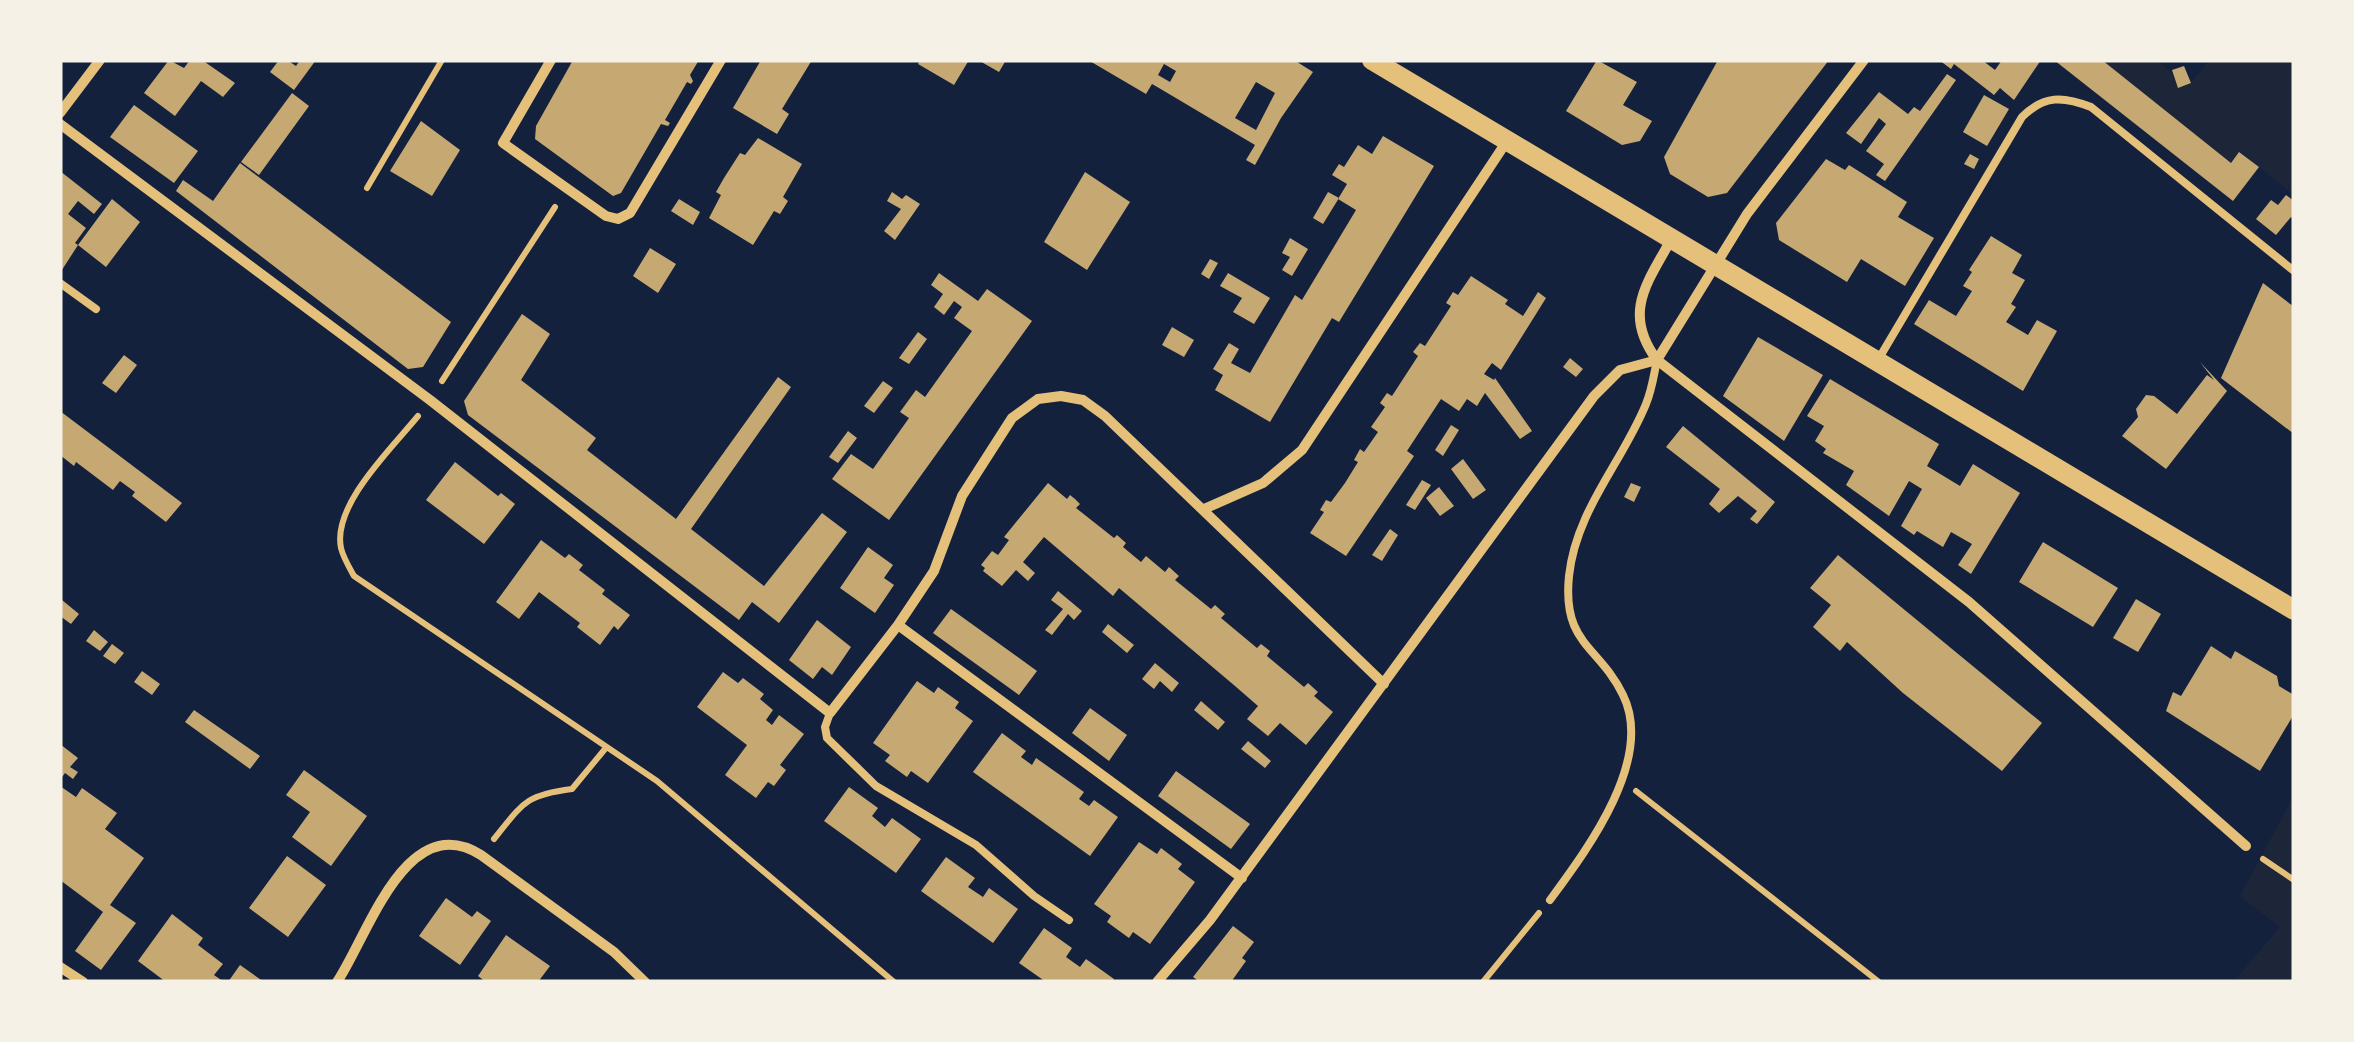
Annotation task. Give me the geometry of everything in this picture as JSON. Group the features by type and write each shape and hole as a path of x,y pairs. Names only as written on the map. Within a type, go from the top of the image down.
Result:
{"main road":[{"path":"1372,60 2294,610"}],"street":[{"path":"60,112 100,60"},
{"path":"551,60 502,143 606,216 618,219 627,216 721,60"},
{"path":"1157,982 1242,878 1603,385 1629,366 1657,360 1747,214 1864,60"},
{"path":"60,124 430,400 830,713 934,571 962,496 1012,418 1038,399 1072,397 1095,408 1384,684"},
{"path":"1204,509 1263,483 1302,450 1508,140"},
{"path":"1672,238 1645,288 1639,310 1640,333 1657,360 1970,602 2246,846"},
{"path":"898,625 1242,878"},
{"path":"338,982 375,911 418,854 436,846 455,844 481,856 614,952 644,982"},
{"path":"60,967 83,982"}],"lane":[{"path":"1878,360 2022,117 2042,101 2072,100 2091,107 2294,270"},
{"path":"60,283 96,309"},
{"path":"1550,900 1598,832 1622,780 1630,732 1629,711 1622,693 1572,627 1568,580 1584,517 1647,401 1657,360"},
{"path":"830,713 825,727 827,738 876,786 976,844 1034,896 1069,920"}],"path":[{"path":"367,188 442,60"},
{"path":"567,189 430,400 349,502 340,528 341,549 354,576 657,781 894,982"},
{"path":"481,856 520,806 539,794 572,789 605,748"},
{"path":"1622,780 1879,982"},
{"path":"2246,846 2294,880"},
{"path":"1483,982 1550,900"}],"shaded area":[{"path":"2102,60 2157,62 2173,76 2179,88 2191,83 2209,60 2294,60 2294,195 2240,152 2231,163"},
{"path":"2294,795 2294,982 2233,982 2280,927 2240,896"}],"building":[{"path":"169,60 184,68 190,60 202,60 235,83 223,97 201,81 175,116 144,93"},
{"path":"279,60 296,66 300,60 316,60 294,90 270,72"},
{"path":"573,60 699,60 690,75 693,81 687,82 665,120 670,123 661,124 621,193 613,196 535,139 536,126"},
{"path":"761,60 812,60 782,109 789,114 777,134 733,108"},
{"path":"920,60 969,60 954,85 918,64"},
{"path":"978,60 1006,60 999,72"},
{"path":"1088,60 1294,60 1313,72 1255,165 1246,160 1255,145 1152,84 1146,94","holes":["1164,64 1176,71 1170,82 1158,75","1256,82 1275,93 1256,130 1235,118"]},
{"path":"1597,60 1637,82 1623,105 1652,121 1640,141 1622,145 1566,111"},
{"path":"1718,60 1829,60 1727,193 1708,197 1670,174 1664,157"},
{"path":"1939,60 1982,60 1995,70 2002,60 2041,60 2014,100 2000,88 1994,95 1954,64 1951,69"},
{"path":"2054,60 2102,60 2231,163 2239,152 2259,167 2233,201"},
{"path":"2184,66 2191,83 2178,88 2172,70"},
{"path":"1947,74 1956,80 1885,181 1876,175 1884,164 1866,151 1886,124 1879,118 1861,144 1846,133 1879,92 1908,114 1914,107 1920,111"},
{"path":"292,93 309,106 259,175 241,162"},
{"path":"1984,95 2009,109 1987,146 1963,132"},
{"path":"134,105 198,151 174,183 110,137"},
{"path":"421,121 460,150 432,196 390,171"},
{"path":"1383,136 1434,166 1339,322 1332,318 1270,422 1215,390 1223,375 1213,369 1229,343 1239,349 1231,363 1250,373 1295,295 1302,300 1356,210 1338,199 1347,184 1332,175 1339,164 1344,167 1358,145 1372,154"},
{"path":"758,138 802,164 783,197 788,201 780,214 774,211 753,245 709,218 721,195 716,192 724,178 740,153 745,155"},
{"path":"1970,154 1979,159 1974,169 1964,164"},
{"path":"1826,159 1845,170 1849,165 1907,202 1898,217 1934,238 1905,286 1861,259 1847,282 1779,240 1776,223"},
{"path":"240,163 451,322 423,367 408,369 176,191 183,180 213,201"},
{"path":"60,171 102,204 94,214 78,201 68,214 86,228 60,273"},
{"path":"1085,172 1130,202 1087,270 1044,242"},
{"path":"892,192 920,204 895,240 884,231 901,209 887,201"},
{"path":"1328,192 1339,198 1323,224 1313,218"},
{"path":"2286,195 2294,201 2294,219 2291,217 2276,235 2256,219 2271,200 2278,205"},
{"path":"112,199 140,222 106,267 78,245"},
{"path":"679,199 700,212 693,225 671,211"},
{"path":"1991,236 2022,255 2012,273 2025,280 2006,322 2028,335 2037,320 2057,331 2023,391 1914,324 1929,300 1956,316 1972,291 1963,286 1972,272 1969,270"},
{"path":"1290,238 1308,249 1292,276 1282,270 1290,257 1282,253"},
{"path":"650,248 676,264 658,293 633,276"},
{"path":"1210,259 1218,263 1209,279 1201,274"},
{"path":"939,273 978,301 987,289 1032,321 889,520 832,479 851,454 873,469 909,418 900,412 916,390 925,397 972,331 954,318 962,307 954,301 944,315 934,307 943,294 931,285"},
{"path":"1228,273 1270,298 1254,324 1233,312 1242,298 1220,286"},
{"path":"1471,276 1508,300 1505,304 1523,316 1538,292 1546,298 1501,370 1492,363 1484,374 1495,378 1532,431 1520,439 1485,393 1477,406 1467,399 1459,411 1441,399 1407,451 1414,456 1346,556 1310,533 1324,512 1320,510 1345,483 1358,462 1354,460 1360,449 1364,452 1378,432 1371,427 1385,407 1380,403 1387,393 1392,396 1418,356 1413,352 1420,343 1425,346 1451,306 1446,303 1453,292 1458,295"},
{"path":"2263,283 2294,307 2294,434 2221,378"},
{"path":"522,314 550,334 521,380 596,438 587,450 676,519 778,377 791,387 691,529 764,586 822,513 847,532 779,623 752,602 739,620 468,415 464,401"},
{"path":"1172,327 1194,340 1184,357 1162,345"},
{"path":"918,332 927,339 909,364 899,358"},
{"path":"1758,337 1823,375 1784,441 1723,396"},
{"path":"124,355 137,365 116,393 102,383"},
{"path":"1570,358 1583,369 1576,377 1563,367"},
{"path":"2200,362 2227,391 2166,469 2122,436 2138,417 2136,409 2146,395 2154,396 2177,414 2207,375 2214,380"},
{"path":"1830,379 1939,444 1927,466 1960,486 1973,464 2020,493 1971,574 1958,565 1972,544 1951,532 1943,547 1901,526 1922,489 1909,481 1889,516 1846,485 1854,471 1823,453 1826,449 1815,441 1824,426 1807,416"},
{"path":"883,381 893,388 874,413 864,406"},
{"path":"60,411 182,503 166,522 132,496 135,492 120,481 113,490 60,455"},
{"path":"1451,425 1459,430 1443,456 1435,450"},
{"path":"1683,426 1775,502 1757,524 1750,519 1757,511 1738,496 1719,513 1709,504 1720,489 1666,447"},
{"path":"848,431 857,438 838,463 829,457"},
{"path":"1463,459 1486,490 1473,499 1451,469"},
{"path":"455,462 498,496 501,493 515,504 484,544 426,500"},
{"path":"1422,480 1431,485 1415,510 1406,505"},
{"path":"1048,483 1067,499 1070,495 1075,499 1080,504 1076,508 1114,538 1117,535 1126,543 1123,547 1141,562 1146,556 1165,572 1169,567 1179,576 1175,580 1211,609 1215,605 1225,614 1221,618 1257,648 1261,644 1270,651 1267,656 1304,687 1308,683 1318,692 1314,696 1333,712 1306,745 1280,723 1268,736 1247,719 1258,706 1119,588 1113,596 1044,537 1023,562 1035,573 1028,581 1016,570 1002,586 983,571 981,565 992,551 998,555 1009,540 1004,537"},
{"path":"1631,483 1641,487 1634,502 1624,497"},
{"path":"1439,487 1454,506 1440,516 1426,498"},
{"path":"1390,529 1398,535 1382,561 1372,555"},
{"path":"541,540 565,558 569,554 583,565 579,570 630,615 618,630 614,626 600,645 577,627 580,623 539,592 519,619 496,602"},
{"path":"2043,542 2118,588 2093,627 2019,582"},
{"path":"868,547 893,565 884,578 894,585 875,613 840,588"},
{"path":"1838,555 2042,723 2002,771 1903,693 1847,642 1840,651 1813,627 1831,605 1810,588"},
{"path":"1058,591 1082,611 1074,620 1068,614 1052,635 1045,630 1063,609 1051,600"},
{"path":"2136,599 2161,614 2138,652 2113,638"},
{"path":"62,600 79,614 71,624 60,616"},
{"path":"951,609 1037,671 1019,695 933,633"},
{"path":"817,620 851,647 832,675 822,667 813,679 789,660"},
{"path":"1108,624 1134,645 1127,653 1102,632"},
{"path":"94,630 108,642 100,651 86,641"},
{"path":"112,644 124,653 115,664 103,656"},
{"path":"2211,646 2231,659 2235,651 2277,676 2279,686 2294,695 2294,714 2260,771 2166,711 2173,692 2181,696"},
{"path":"1155,663 1179,683 1172,692 1160,681 1154,689 1142,679"},
{"path":"142,671 160,684 152,695 134,682"},
{"path":"723,672 738,683 743,678 764,694 760,699 773,710 766,720 772,725 779,715 804,734 780,765 786,770 774,786 768,782 756,798 725,775 747,745 697,707"},
{"path":"917,681 934,693 938,687 959,702 955,708 973,721 928,783 911,771 907,777 885,761 890,755 873,743"},
{"path":"1201,701 1225,722 1218,730 1194,710"},
{"path":"1090,708 1127,735 1109,761 1072,733"},
{"path":"194,710 260,756 250,769 185,722"},
{"path":"1002,733 1026,751 1021,757 1032,765 1036,758 1084,792 1079,799 1089,806 1094,800 1118,817 1090,856 973,772"},
{"path":"1248,741 1271,761 1265,768 1241,749"},
{"path":"60,744 78,758 70,767 78,772 73,779 65,773 60,780"},
{"path":"304,770 367,816 331,866 292,837 310,812 286,795"},
{"path":"1176,771 1250,824 1231,849 1158,796"},
{"path":"60,786 76,797 82,788 117,813 105,829 144,858 110,905 136,923 101,970 75,951 103,912 60,880"},
{"path":"849,787 878,808 872,816 885,827 892,818 921,839 896,873 824,821"},
{"path":"1139,842 1157,854 1161,848 1182,864 1178,869 1195,882 1150,944 1133,932 1129,938 1107,922 1111,916 1094,904"},
{"path":"287,856 326,885 288,937 249,908"},
{"path":"946,857 975,878 968,887 983,897 989,888 1018,909 993,943 921,891"},
{"path":"446,898 472,917 477,911 491,921 460,965 419,936"},
{"path":"172,914 203,938 198,945 223,964 214,975 224,982 166,982 138,961"},
{"path":"1233,926 1254,942 1242,958 1246,961 1231,982 1200,982 1193,977"},
{"path":"1044,928 1072,948 1066,957 1080,967 1086,959 1114,979 1112,982 1046,982 1019,963"},
{"path":"506,935 550,966 538,982 486,982 478,976"},
{"path":"240,965 264,982 228,982"}]}
